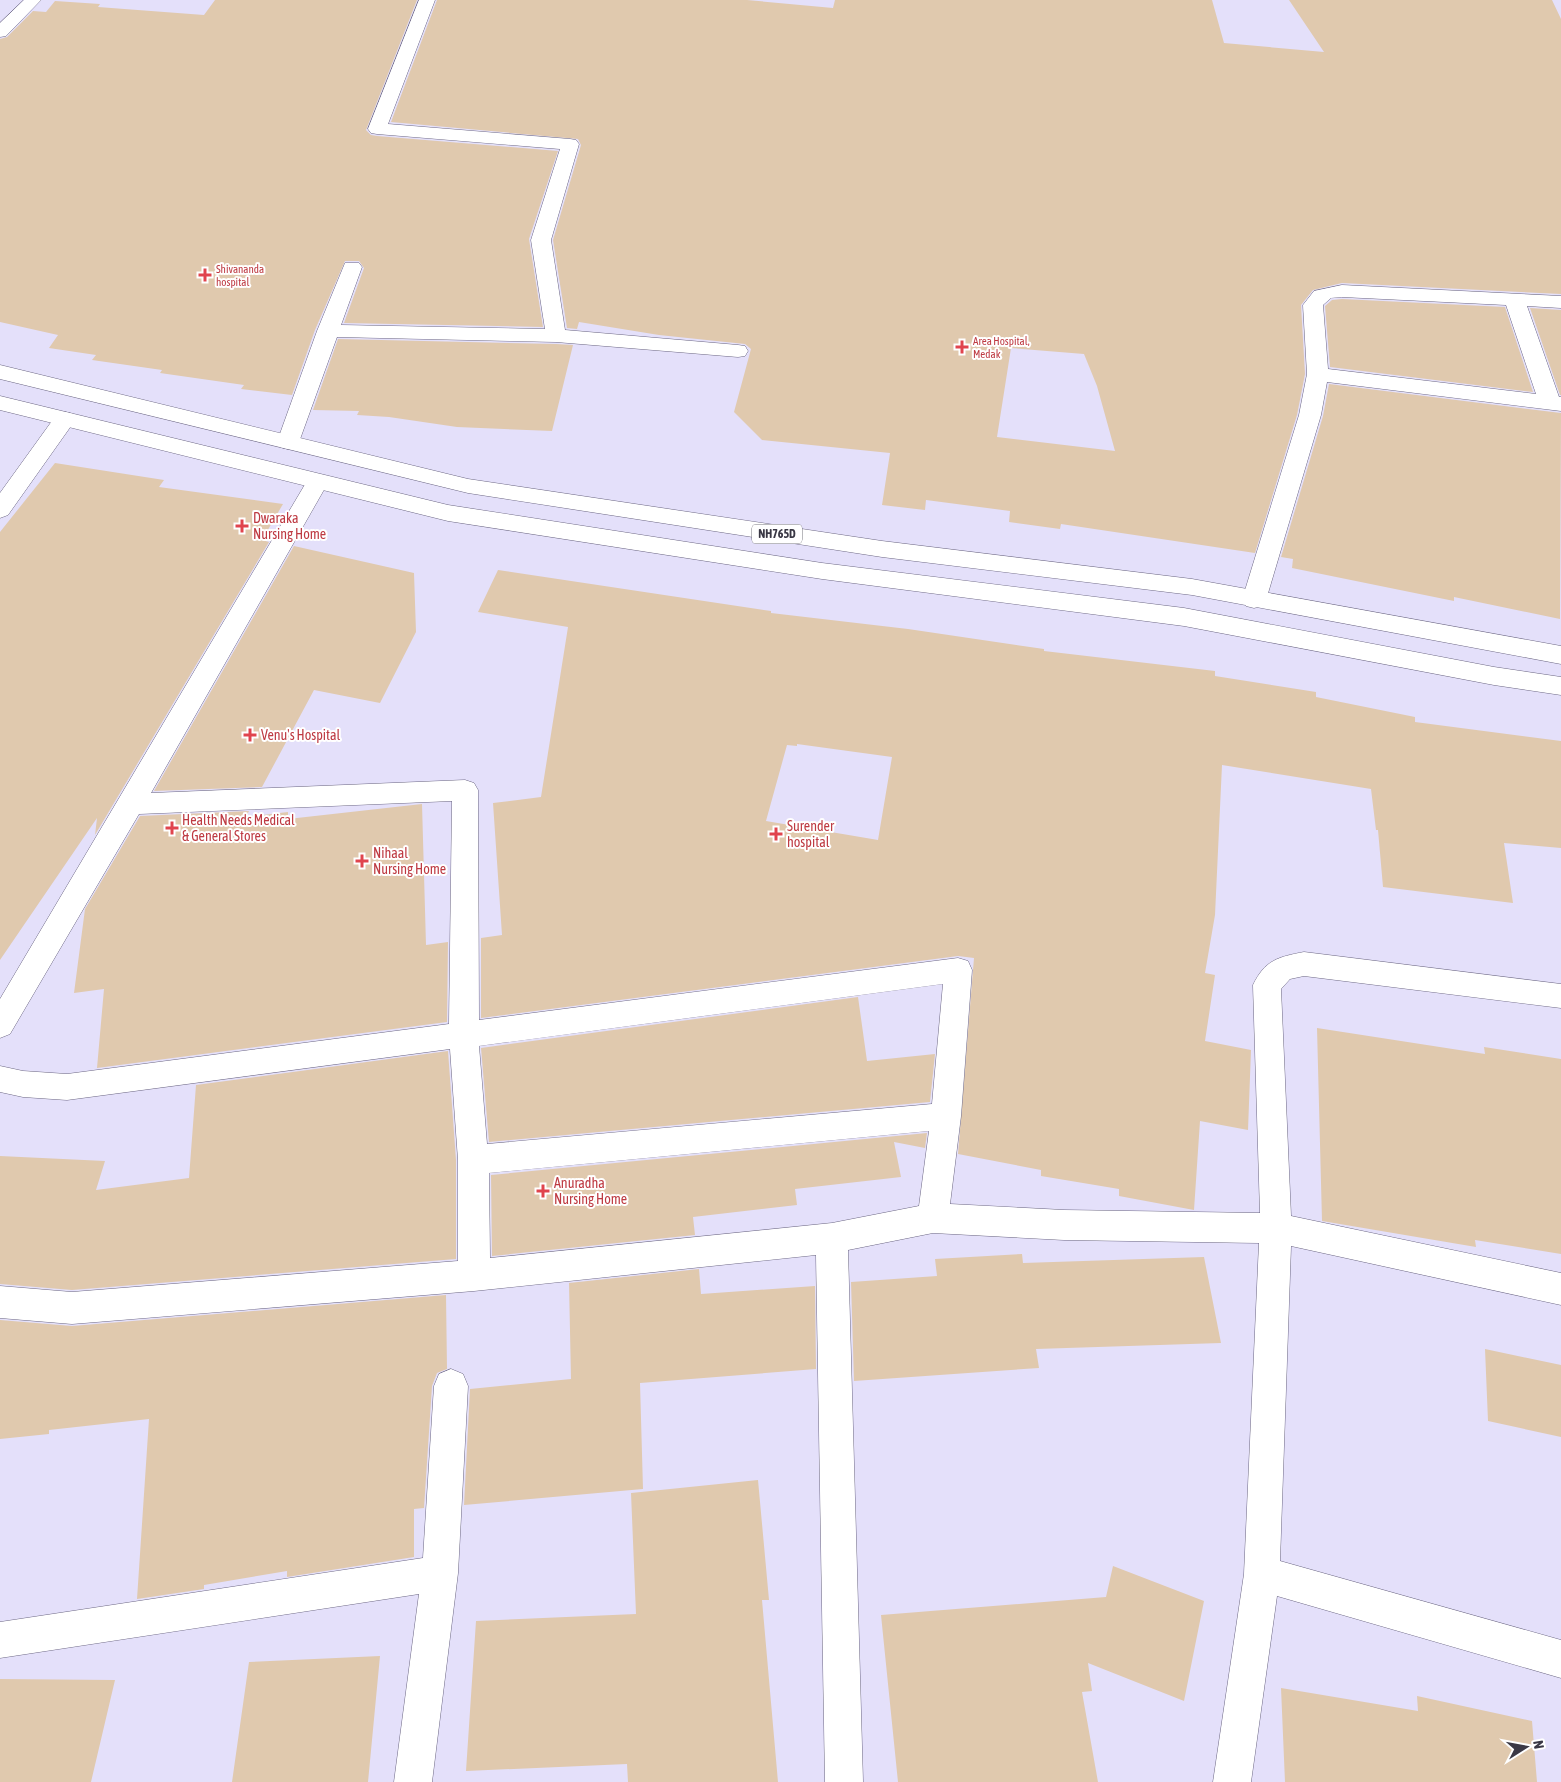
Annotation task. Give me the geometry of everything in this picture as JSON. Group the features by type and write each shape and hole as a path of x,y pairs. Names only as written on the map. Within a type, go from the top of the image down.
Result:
{"main road":[{"path":"23,0 33,0"},
{"path":"0,32 33,0"},
{"path":"427,0 377,129 570,144 541,240 556,336"},
{"path":"288,442 352,267"},
{"path":"1254,600 1310,415 1318,374 1313,305 1316,298 1326,292 1561,302"},
{"path":"1318,374 1556,404 1514,299"},
{"path":"327,331 556,336 738,351"},
{"name":"NH765D","path":"0,372 468,486 882,549 1192,587 1254,600 1561,655"},
{"name":"NH765D","path":"0,403 448,513 822,571 1184,617 1494,676 1561,686"},
{"path":"0,510 65,419"},
{"path":"0,1025 131,804 318,481"},
{"path":"131,804 465,790 464,1036 473,1160 474,1275"},
{"path":"1232,1782 1262,1574 1276,1228 1267,985 1281,969 1304,964 1561,996"},
{"path":"0,1079 23,1084 67,1086 464,1036 958,970 946,1116 933,1218"},
{"path":"473,1160 946,1116"},
{"path":"0,1302 72,1308 474,1275 832,1238 933,1218 1064,1225 1276,1228 1561,1289"},
{"path":"832,1238 844,1782"},
{"path":"413,1782 440,1573 451,1386"},
{"path":"0,1640 440,1573"},
{"path":"1262,1574 1561,1659"}],"building":[{"path":"215,0 417,0 366,130 371,135 377,136 558,151 529,239 543,327 344,323 364,268 359,261 345,261 315,330 292,395 241,389 244,385 160,373 162,370 92,360 96,355 49,348 58,335 0,322 0,39 7,37 33,11 46,12 55,1 100,4 98,7 204,15"},
{"path":"437,0 747,0 833,8 835,0 1212,0 1224,43 1324,52 1289,0 1552,0 1561,19 1561,294 1342,283 1313,290 1301,305 1305,374 1297,415 1255,553 1061,524 1060,529 1009,522 1010,511 926,500 925,510 882,505 890,453 762,440 734,412 751,349 745,344 659,335 579,322 577,329 567,328 553,240 581,145 578,139 391,122","holes":["1011,348 1084,354 1097,386 1115,451 997,437"]},
{"path":"1332,300 1505,307 1533,392 1330,367 1325,306"},
{"path":"1530,308 1561,310 1561,395 1560,395"},
{"path":"338,339 573,345 552,431 457,427 389,417 357,415 359,411 313,410"},
{"path":"1329,384 1561,413 1560,619 1454,597 1454,601 1292,568 1293,559 1281,557 1323,416"},
{"path":"55,463 164,480 159,487 283,504 262,540 269,542 95,835 97,818 0,960 0,532"},
{"path":"294,546 414,573 416,632 380,703 314,690 262,787 154,791"},
{"path":"498,570 771,611 771,613 908,629 1044,649 1044,651 1215,671 1215,676 1316,692 1316,697 1415,717 1415,722 1561,741 1561,848 1504,843 1513,903 1383,887 1378,830 1376,830 1371,789 1222,765 1215,915 1205,973 1215,975 1205,1041 1251,1050 1248,1130 1200,1121 1194,1210 1119,1196 1119,1189 1041,1176 1041,1170 958,1154 974,958 958,956 481,1018 481,938 502,935 493,803 541,797 568,627 478,612","holes":["797,744 892,757 878,840 766,821 787,745 797,746"]},
{"path":"422,804 426,945 448,942 447,1022 97,1068 104,989 74,993 85,909 140,816 249,811 246,817 288,812 288,819"},
{"path":"858,997 867,1061 935,1054 930,1102 489,1142 481,1048"},
{"path":"1317,1028 1485,1054 1484,1047 1561,1059 1561,1254 1475,1240 1476,1247 1322,1221"},
{"path":"448,1051 456,1160 456,1259 72,1290 0,1284 0,1156 105,1161 96,1190 189,1178 196,1085"},
{"path":"927,1133 925,1148 894,1142 901,1177 795,1189 797,1205 693,1217 695,1235 492,1256 491,1175"},
{"path":"1022,1254 1023,1263 1204,1257 1221,1343 1036,1349 1039,1368 854,1381 851,1282 937,1276 935,1259"},
{"path":"699,1269 701,1294 815,1286 816,1369 640,1383 643,1489 464,1505 470,1389 571,1379 569,1283"},
{"path":"446,1295 447,1369 437,1373 432,1386 424,1508 414,1509 414,1557 287,1577 287,1571 204,1585 204,1589 137,1599 149,1419 49,1430 49,1434 0,1439 0,1320 72,1326"},
{"path":"1485,1349 1561,1365 1561,1437 1488,1421"},
{"path":"758,1480 769,1600 762,1600 778,1782 628,1782 627,1764 466,1771 476,1621 636,1614 631,1493"},
{"path":"1113,1566 1204,1601 1184,1701 1088,1663 1092,1691 1082,1692 1098,1782 898,1782 881,1615 1106,1597"},
{"path":"380,1656 368,1782 232,1782 249,1662"},
{"path":"0,1679 115,1680 91,1782 0,1782"},
{"path":"1281,1688 1418,1711 1417,1696 1532,1721 1537,1782 1285,1782"}],"place":[{"name":"Shivananda hospital","path":"205,275"},
{"name":"Area Hospital, Medak","path":"962,347"},
{"name":"Dwaraka Nursing Home","path":"242,526"},
{"name":"Venu's Hospital","path":"250,735"},
{"name":"Health Needs Medical & General Stores","path":"172,828"},
{"name":"Surender hospital","path":"776,834"},
{"name":"Nihaal Nursing Home","path":"362,861"},
{"name":"Anuradha Nursing Home","path":"543,1191"}]}
